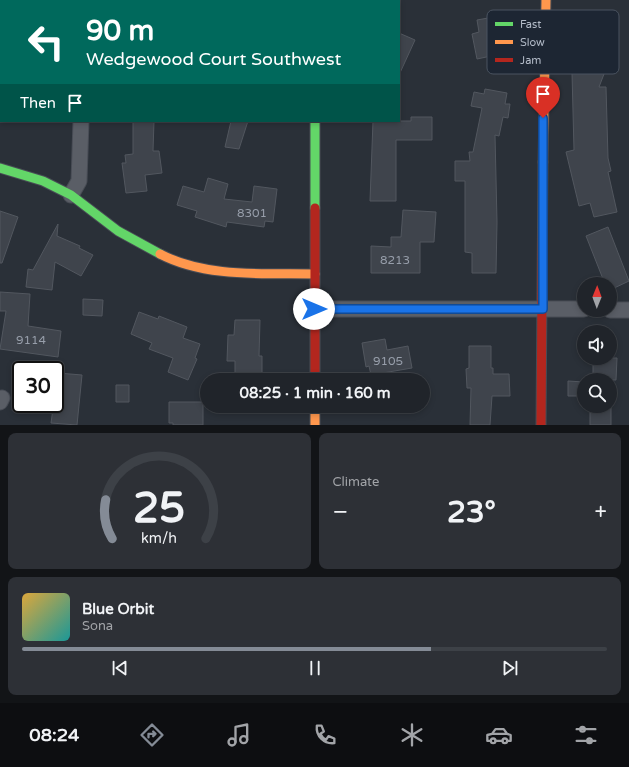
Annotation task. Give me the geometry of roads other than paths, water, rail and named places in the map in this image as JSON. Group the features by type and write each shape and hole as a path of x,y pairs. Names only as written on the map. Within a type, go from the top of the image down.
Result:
{"street":[{"path":"546,0 546,10"},
{"path":"540,425 543,309 543,74"},
{"path":"72,196 79,181 81,122"},
{"path":"315,122 315,373"},
{"path":"0,168 43,181 72,196 118,231 172,260 201,268 241,273 315,274"},
{"path":"314,309 577,309"},
{"path":"617,310 629,310"},
{"path":"314,425 315,413"}]}
